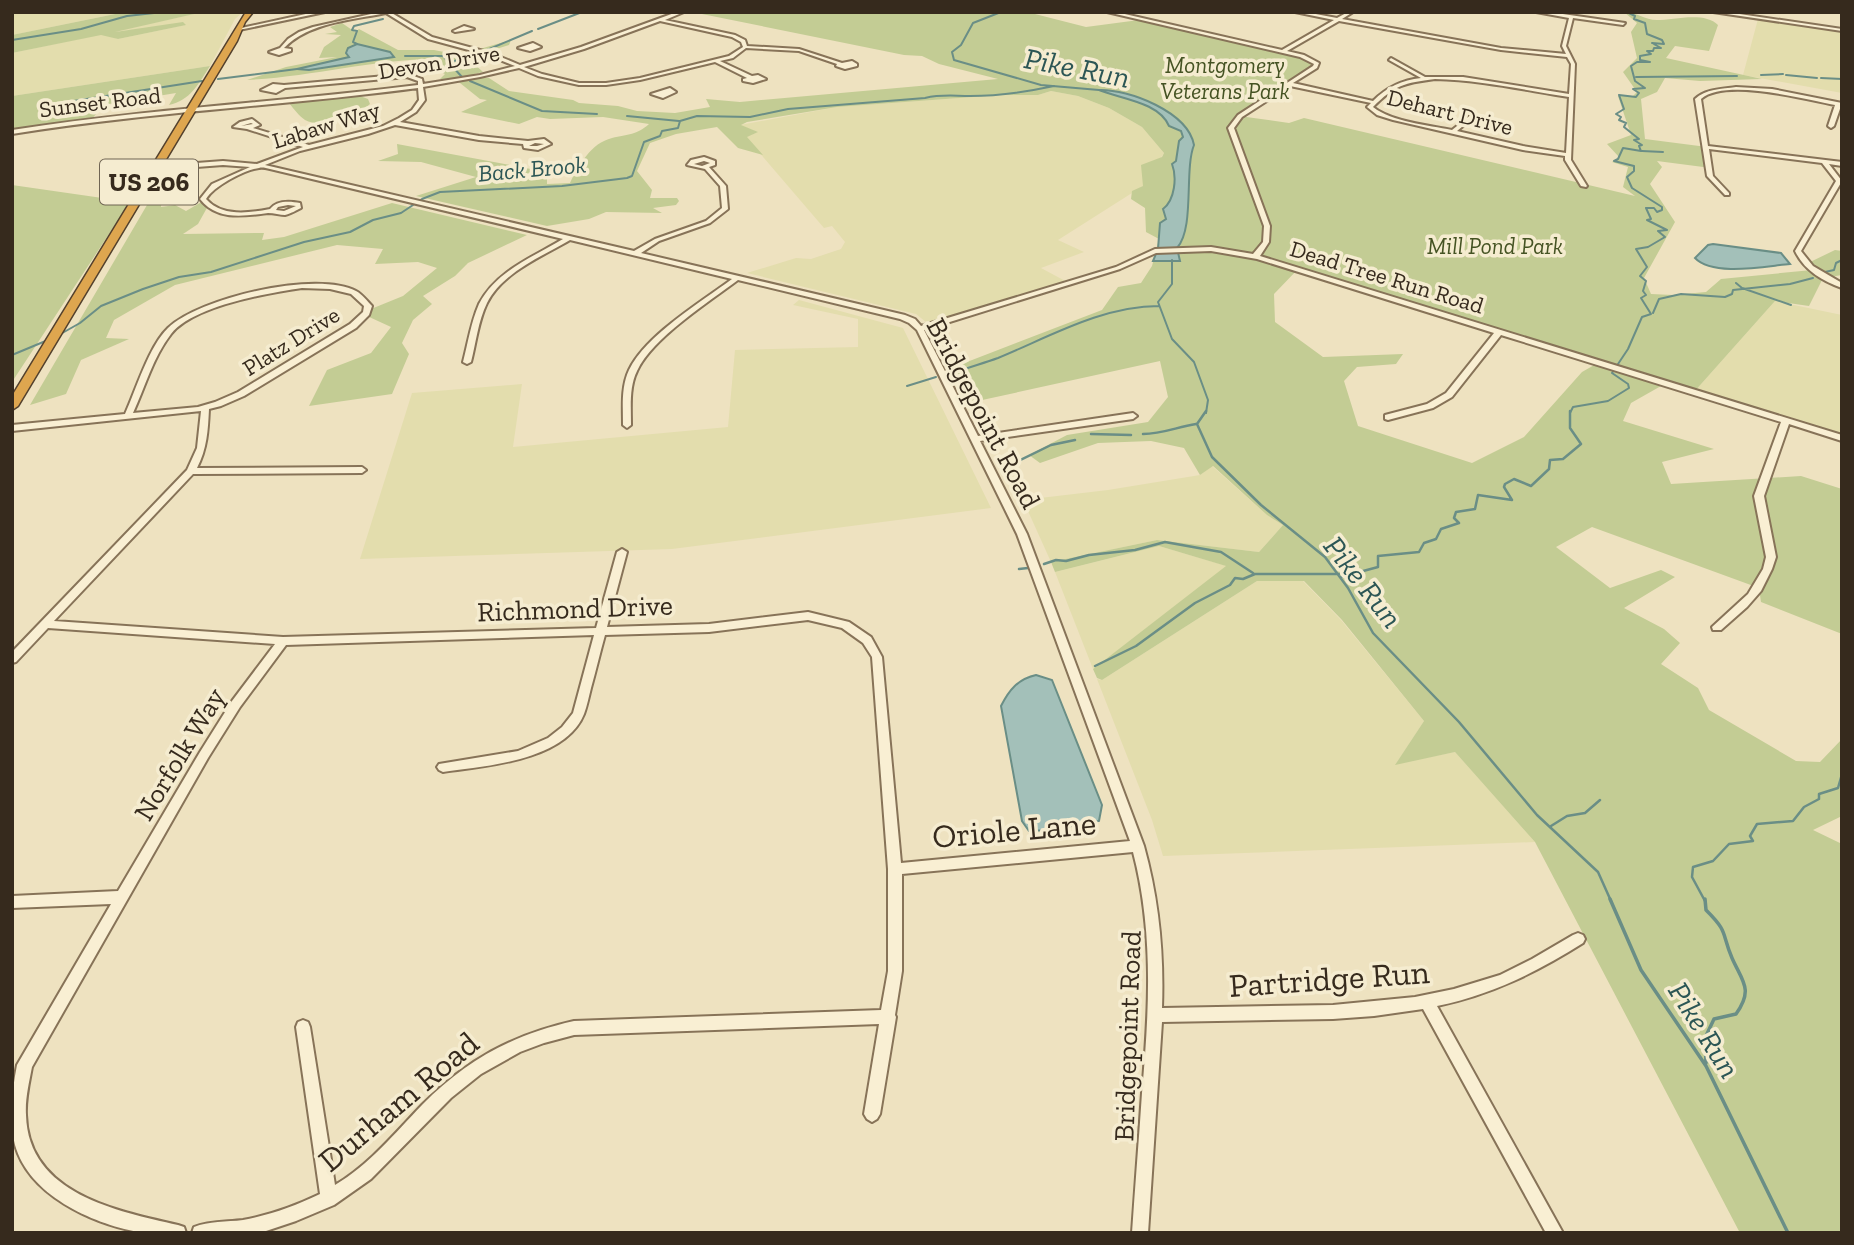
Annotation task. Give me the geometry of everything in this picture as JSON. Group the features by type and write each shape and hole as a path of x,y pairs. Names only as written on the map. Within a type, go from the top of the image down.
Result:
{"highway":[{"name":"US 206","path":"12,406 250,12"}],"street":[{"path":"240,28 323,12"},
{"path":"281,49 288,39 304,31 387,12 430,38 495,56 546,77 579,84 606,84 640,79 716,61 738,54 745,47 799,50 840,63"},
{"name":"Devon Drive","path":"193,109 420,85 520,67 682,12"},
{"path":"1109,12 1310,58 1317,64 1240,116 1231,128 1268,231 1266,242 1256,255 1258,257"},
{"path":"1297,12 1501,49 1570,56"},
{"path":"1282,52 1350,12"},
{"path":"1538,12 1623,24"},
{"path":"1715,12 1842,30"},
{"path":"1571,17 1564,46 1573,64 1568,155 1570,166 1584,186"},
{"path":"660,20 733,36 743,41 745,47"},
{"path":"430,38 456,32"},
{"path":"495,56 521,49"},
{"path":"1391,59 1423,77"},
{"path":"716,61 750,77"},
{"path":"284,87 402,74 418,78 420,85"},
{"name":"Dehart Drive","path":"1568,155 1453,132 1371,110 1373,102 1400,83 1423,77 1456,78 1570,96"},
{"path":"640,79 658,91"},
{"path":"1290,83 1373,102"},
{"name":"Labaw Way","path":"272,211 224,212 207,206 203,200 216,185 260,165 308,147 394,123 419,106 422,100 420,85"},
{"path":"1727,194 1712,181 1698,99 1704,93 1754,90 1840,104 1831,126"},
{"name":"Sunset Road","path":"12,132 100,117 193,109"},
{"path":"1453,132 1472,116"},
{"path":"394,123 527,143"},
{"path":"249,128 308,147"},
{"path":"1706,147 1842,164"},
{"path":"1824,162 1839,181 1798,251 1805,263 1842,286"},
{"name":"Bridgepoint Road","path":"157,168 213,163 260,165 902,317 912,321 920,329 977,439 1030,551 1138,846 1154,910 1156,1014 1140,1233"},
{"path":"635,254 657,240 702,225 720,215 726,204 725,194 718,179 706,167"},
{"path":"467,362 480,312 492,289 506,277 569,238"},
{"name":"Dead Tree Run Road","path":"920,329 1136,260 1157,250 1217,249 1258,257 1842,438"},
{"path":"627,425 628,388 639,360 656,342 737,278"},
{"name":"Platz Drive","path":"12,428 128,416 205,408 241,394 353,326 366,313 368,306 364,299 333,288 304,284 272,289 192,315 167,334 128,416"},
{"path":"1388,417 1430,406 1449,395 1499,332"},
{"path":"12,659 191,471 201,454 205,438 205,408"},
{"path":"977,439 1133,416"},
{"path":"1717,627 1744,607 1762,585 1769,566 1771,556 1759,496 1786,421"},
{"path":"191,471 362,470"},
{"path":"443,767 531,752 559,738 570,728 578,715 622,552"},
{"name":"Richmond Drive","path":"46,624 284,641 709,628 808,616 836,621 858,633 874,649 880,671 895,869 895,971 872,1114"},
{"name":"Norfolk Way","path":"122,897 236,704 284,641"},
{"name":"Oriole Lane","path":"895,869 1138,846"},
{"path":"12,902 122,897"},
{"path":"122,897 19,1067 18,1119 22,1139 38,1173 51,1188 74,1202 132,1228 177,1233"},
{"name":"Partridge Run","path":"1156,1014 1170,1016 1369,1009 1427,1002 1493,984 1578,939"},
{"path":"1427,1002 1555,1233"},
{"name":"Durham Road","path":"200,1233 243,1230 275,1222 329,1198 375,1164 462,1078 510,1047 540,1035 574,1028 889,1017"},
{"path":"303,1027 329,1198"}],"shaded area":[{"path":"12,12 125,12 12,35"},
{"path":"203,12 243,12 235,19 210,66 12,96 12,53 102,34 118,39 185,25 111,32"},
{"path":"1758,19 1842,30 1842,93 1743,75"},
{"path":"1051,91 1078,96 1109,108 1142,127 1164,153 1143,186 1058,240 1084,252 1041,268 1069,283 931,326 916,314 747,273 796,258 811,259 841,249 845,242 832,226 824,228 746,137 757,132 740,125 837,107 1000,95 1038,95"},
{"path":"799,300 903,328 991,508 672,549 360,559 412,393 522,384 513,447 728,427 735,350 858,347 858,319 793,305"},
{"path":"1775,301 1842,315 1842,436 1694,392"},
{"path":"1212,466 1267,515 1283,525 1259,552 1157,540 1051,562 1023,500 1200,475"},
{"path":"1159,546 1227,566 1093,669 1055,572"},
{"path":"1257,581 1303,581 1341,620 1424,721 1396,764 1455,752 1535,842 1163,856 1152,820 1097,679 1102,680"}],"green space":[{"path":"125,12 203,12 115,32 183,22 186,25 118,39 101,35 12,53 12,35"},
{"path":"692,12 1039,12 1035,14 1086,27 1139,20 1303,57 1314,62 1313,66 1239,116 1289,123 1304,118 1635,196 1623,187 1628,167 1612,162 1619,157 1607,144 1631,135 1618,96 1633,96 1637,92 1623,72 1637,58 1631,32 1637,23 1624,12 1653,20 1697,17 1712,21 1718,25 1709,51 1675,46 1666,58 1762,79 1700,81 1665,78 1657,92 1641,99 1645,139 1707,147 1711,168 1657,161 1662,167 1650,184 1675,222 1644,278 1651,294 1706,292 1721,279 1812,270 1806,264 1835,250 1842,251 1842,275 1823,278 1809,306 1775,301 1694,392 1659,382 1661,386 1631,403 1623,421 1714,449 1662,462 1671,484 1801,476 1842,489 1842,634 1761,602 1759,588 1592,527 1556,547 1610,588 1661,570 1675,577 1624,608 1664,629 1680,643 1661,664 1698,688 1709,710 1796,761 1820,762 1842,739 1842,816 1813,830 1842,844 1842,1233 1740,1233 1535,842 1455,752 1395,765 1424,721 1342,620 1304,581 1257,581 1102,680 1097,678 1093,669 1226,566 1159,546 1055,572 1051,562 1157,540 1259,552 1283,525 1267,515 1213,466 1200,475 1184,448 1151,441 1098,443 1040,463 1029,455 1067,435 1148,422 1168,397 1160,361 973,402 954,367 1102,310 1118,287 1141,283 1152,266 1159,239 1146,232 1145,208 1131,199 1132,191 1143,186 1141,165 1162,157 1164,153 1142,127 1109,108 1078,96 1051,91 1038,95 1000,95 837,107 741,125 758,132 747,137 763,155 738,148 717,127 676,134 650,143 637,171 652,190 650,198 677,198 679,201 676,205 653,208 662,213 606,212 589,219 547,226 416,196 476,177 421,162 378,161 398,154 397,144 547,172 547,184 570,183 582,162 598,145 636,132 649,124 603,117 537,117 519,124 461,112 487,100 480,99 455,79 440,79 445,74 432,68 432,59 386,62 247,80 286,67 337,57 319,58 324,47 341,35 325,34 337,32 330,27 342,23 355,32 359,29 398,50 434,50 459,55 511,40 509,45 464,59 471,61 483,72 474,74 479,78 489,78 509,91 637,111 675,113 710,107 706,99 740,102 998,79 939,64 922,56 904,55","holes":["1299,268 1596,364 1582,372 1524,437 1472,463 1358,426 1344,381 1357,367 1396,364 1403,354 1323,357 1275,322 1274,294"]},
{"path":"210,66 193,90 176,103 169,105 176,93 103,105 92,119 12,133 12,96"},
{"path":"360,96 368,99 370,104 348,117 321,123 305,120 289,103"},
{"path":"12,185 130,202 12,382"},
{"path":"163,188 161,207 175,205 186,211 205,200 208,206 198,224 183,234 264,233 262,240 284,237 392,203 527,235 468,263 455,276 423,296 432,304 413,320 402,343 409,354 392,394 309,406 327,370 371,353 391,327 367,316 371,309 403,296 437,268 418,262 375,264 383,249 337,245 175,285 114,320 106,338 129,339 81,360 66,394 30,405 147,205"}],"water":[{"path":"357,44 390,52 394,57 309,70 297,69 349,57 346,53 348,48"},
{"path":"1099,90 1126,94 1156,105 1181,122 1189,133 1194,145 1186,227 1177,248 1180,261 1153,261 1158,249 1160,223 1166,219 1163,209 1174,188 1172,164 1176,161 1179,141 1183,137 1181,131 1169,126 1164,118 1148,106"},
{"path":"1708,245 1781,253 1790,264 1727,269 1703,264 1695,258"},
{"path":"1036,675 1052,680 1102,805 1099,821 1029,831 1022,821 1001,706 1015,686"}],"waterway":[{"path":"12,40 81,29 127,16 163,12"},
{"path":"538,29 582,12"},
{"name":"Pike Run","path":"1001,12 973,23 961,45 952,52 954,60 1041,85 1054,86"},
{"path":"1570,413 1573,407 1608,401 1629,388 1628,384 1612,373 1628,349 1642,317 1651,314 1641,298 1646,295 1643,291 1646,281 1640,276 1647,267 1636,249 1648,247 1665,237 1658,231 1667,230 1647,220 1651,219 1646,208 1654,208 1657,212 1662,210 1662,207 1632,188 1627,177 1634,171 1634,166 1614,161 1618,159 1623,148 1641,151 1639,146 1642,145 1634,140 1639,139 1624,127 1626,123 1619,120 1621,117 1616,114 1624,109 1619,95 1636,97 1639,93 1633,89 1645,88 1635,81 1631,66 1637,62 1650,62 1640,60 1640,56 1651,54 1647,51 1653,51 1654,48 1661,48 1652,43 1664,44 1662,40 1647,34 1645,23 1634,19 1635,16 1627,12"},
{"path":"357,44 353,42 357,31 352,30 354,26 383,19"},
{"path":"487,50 532,31"},
{"path":"449,63 476,53"},
{"path":"405,56 443,56 449,63"},
{"path":"449,63 462,77"},
{"path":"218,79 297,69"},
{"path":"1761,75 1783,74"},
{"path":"1786,75 1817,78"},
{"path":"1636,77 1737,76"},
{"path":"1821,78 1842,79"},
{"path":"61,103 202,81"},
{"path":"470,81 542,111 597,114"},
{"name":"Back Brook","path":"57,336 80,323 101,306 143,289 179,277 211,272 304,242 350,232 373,220 401,213 422,199 440,192 562,186 627,178 632,176 644,142 660,136 662,131 678,128 680,121 697,116 750,117 788,109 942,96 981,96 1054,86"},
{"name":"Pike Run","path":"1054,86 1099,90"},
{"path":"627,116 679,121"},
{"path":"1642,151 1663,152"},
{"name":"Pike Run","path":"1172,260 1172,284 1158,302 1172,339 1194,362 1208,400 1206,413"},
{"path":"1825,272 1834,270 1836,263 1842,260"},
{"path":"1744,289 1790,284 1813,278"},
{"path":"1736,283 1744,289"},
{"path":"1653,313 1659,299 1681,294 1725,297 1732,294 1733,290 1744,289"},
{"path":"1744,289 1791,305"},
{"path":"956,372 998,358 1096,317 1138,307 1159,306"},
{"name":"Back Brook","path":"12,355 48,340"},
{"path":"907,386 936,377"},
{"name":"Pike Run","path":"1206,411 1197,424 1212,457 1261,505 1325,557 1338,574"},
{"path":"1341,577 1378,567 1378,556 1419,552 1424,543 1436,539 1441,529 1459,523 1454,518 1456,512 1475,509 1478,495 1512,500 1504,487 1505,484 1514,479 1531,486 1549,469 1550,460 1563,459 1581,444 1570,428 1570,413"},
{"path":"1143,434 1196,424"},
{"path":"1091,434 1131,435"},
{"path":"1012,464 1051,445 1075,440"},
{"path":"1044,564 1056,560 1066,561 1089,555 1135,550 1165,542 1221,552 1253,573"},
{"path":"1019,569 1028,568"},
{"path":"1095,666 1136,646 1195,603 1230,585 1235,578 1243,579 1255,574 1338,574"},
{"name":"Pike Run","path":"1338,574 1373,633 1459,722 1537,815 1598,872 1611,901"},
{"path":"1705,901 1692,877 1693,867 1713,861 1729,844 1753,841 1750,836 1757,824 1793,821 1804,807 1819,799 1819,794 1838,788 1842,774"},
{"path":"1551,826 1567,816 1585,813 1600,800"},
{"name":"Pike Run","path":"1610,899 1641,970 1706,1066 1788,1233"},
{"path":"1705,899 1706,910 1721,928 1745,991 1736,1014 1714,1019 1705,1038 1706,1063"}],"park label":[{"name":"Montgomery Veterans Park","path":"1225,78"},
{"name":"Mill Pond Park","path":"1495,246"}]}
